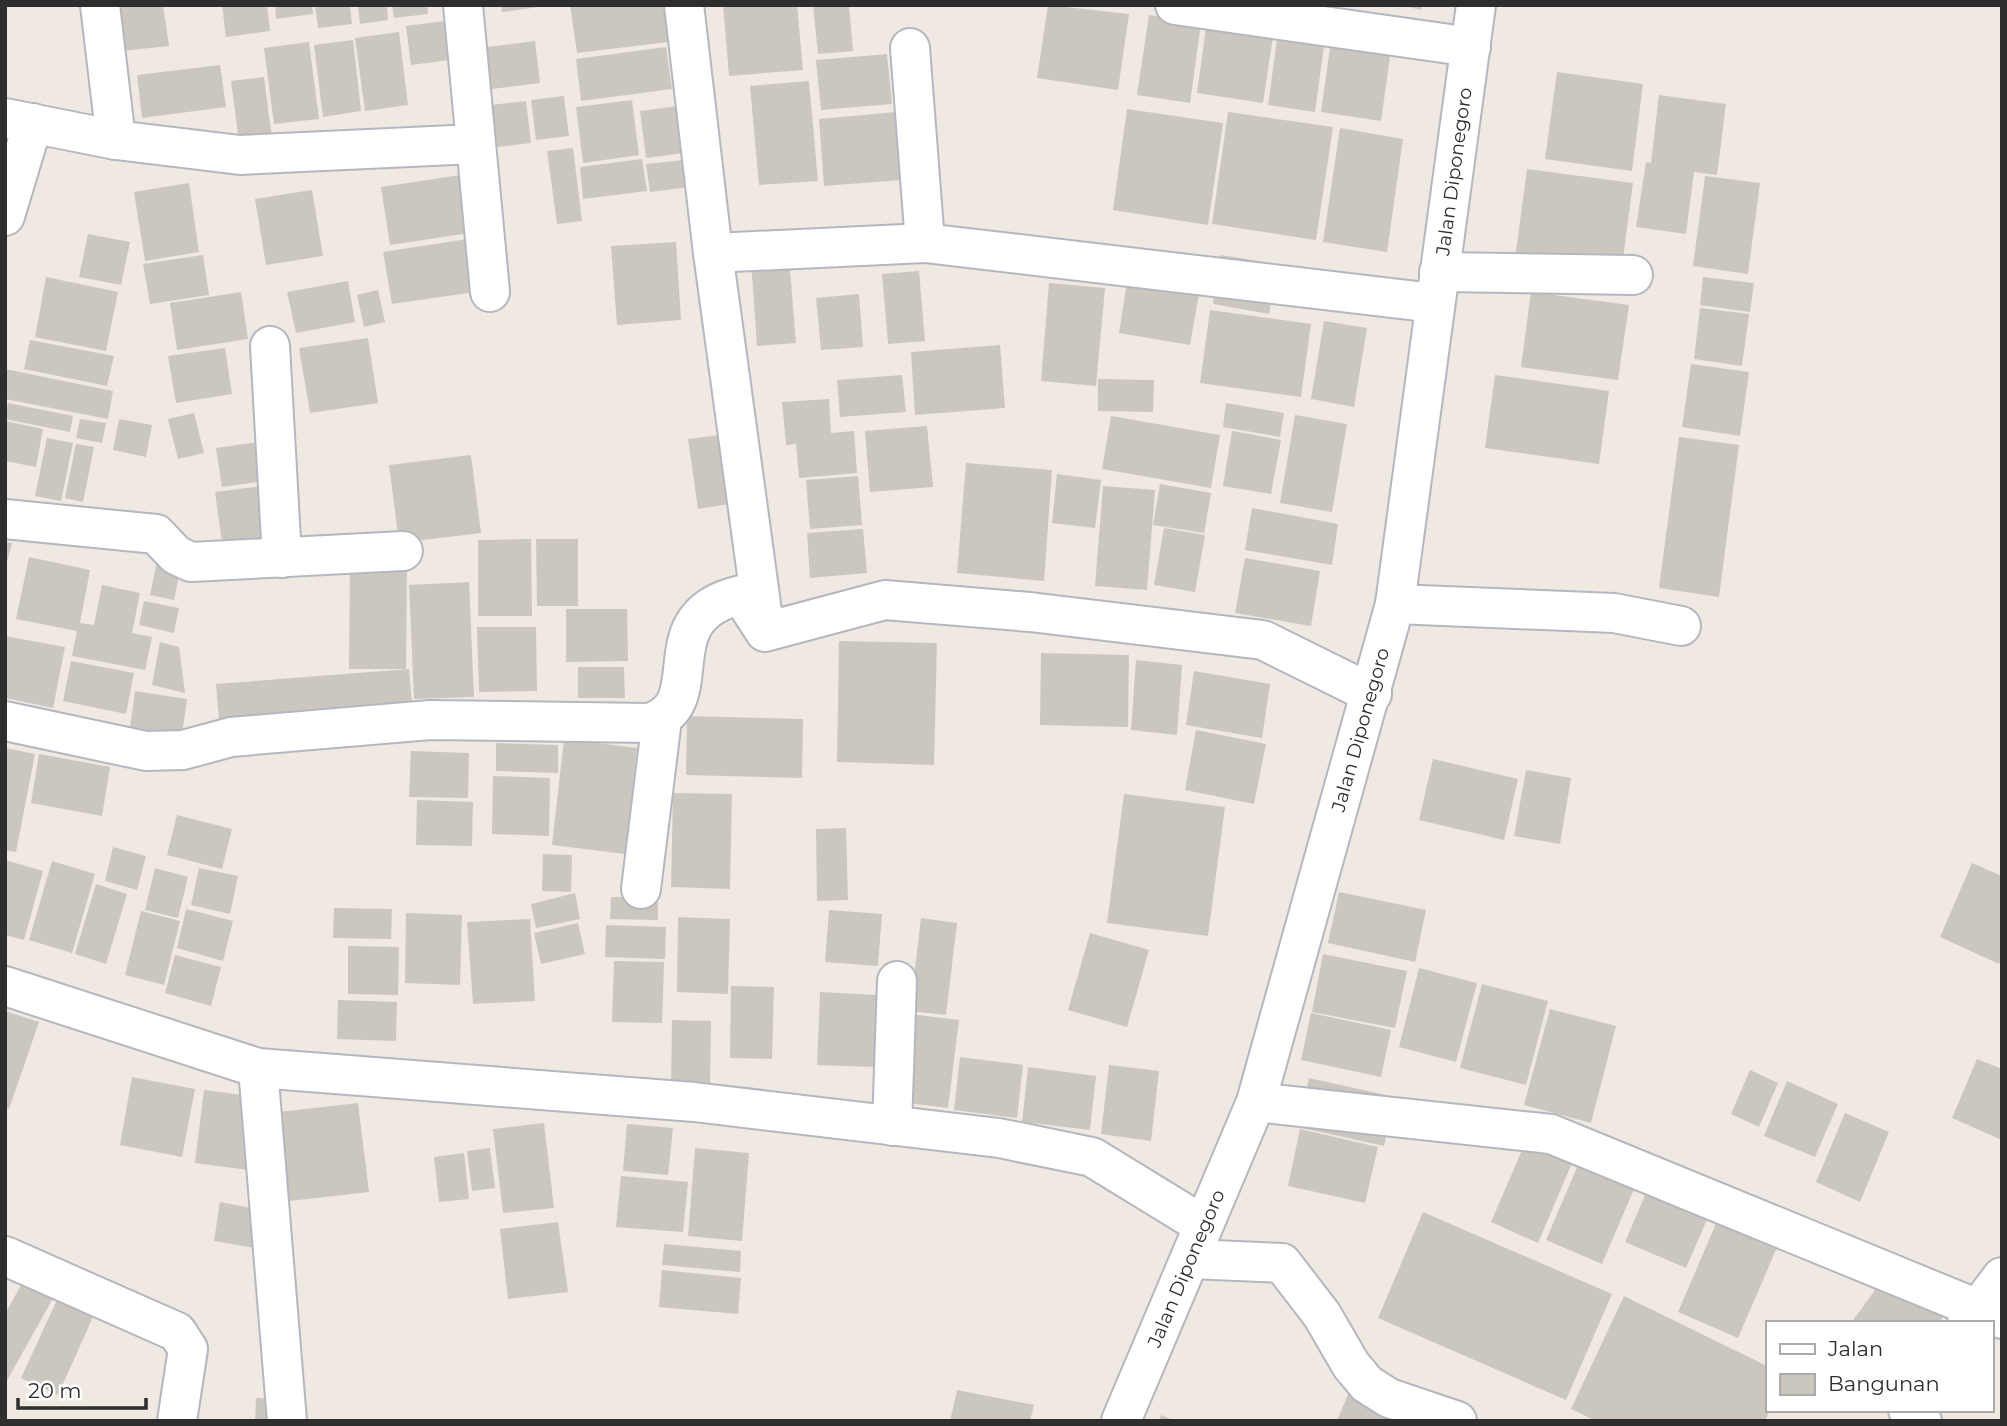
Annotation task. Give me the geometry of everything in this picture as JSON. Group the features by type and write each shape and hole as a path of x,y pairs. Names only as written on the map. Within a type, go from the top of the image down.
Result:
{"street":[{"path":"100,5 116,140"},
{"path":"463,5 490,292"},
{"path":"684,5 713,253 765,632"},
{"path":"1175,5 1471,47"},
{"name":"Jalan Diponegoro","path":"1121,1421 1256,1102 1395,604 1476,5"},
{"path":"910,48 925,243"},
{"path":"5,216 19,120 116,140 240,155 475,144"},
{"path":"713,253 925,243 1437,288 1633,275"},
{"path":"270,346 282,558"},
{"path":"5,519 156,534 176,555 191,562 403,551"},
{"path":"5,721 146,751 170,751 231,737 416,721 624,724 662,719 675,708 688,634 702,612 718,600 741,595 765,632"},
{"path":"765,632 885,600 1030,612 1263,640 1372,694"},
{"path":"1395,604 1614,614 1681,626"},
{"path":"641,889 662,719"},
{"path":"892,1126 897,981"},
{"path":"5,986 258,1068 694,1102 999,1138 1092,1157 1196,1242 1282,1263 1322,1315 1367,1384 1389,1398 1457,1421"},
{"path":"258,1068 287,1421"},
{"path":"1256,1102 1550,1134 1982,1317 2002,1277"},
{"path":"5,1256 177,1332 188,1349 177,1421"}],"building":[{"path":"116,5 163,5 169,46 122,51"},
{"path":"222,5 267,5 270,31 226,37"},
{"path":"275,5 312,5 313,14 276,19"},
{"path":"315,5 350,5 352,24 318,28"},
{"path":"358,5 387,5 388,20 360,24"},
{"path":"392,5 427,5 428,14 394,18"},
{"path":"501,5 539,5 539,7 502,12"},
{"path":"570,5 671,5 676,41 577,53"},
{"path":"723,5 797,5 803,70 729,76"},
{"path":"813,5 849,5 853,51 818,54"},
{"path":"1048,5 1129,14 1118,90 1037,78"},
{"path":"1401,5 1422,5 1421,10"},
{"path":"1149,15 1201,23 1190,103 1137,95"},
{"path":"452,20 457,59 411,65 406,26"},
{"path":"1206,27 1273,37 1263,103 1197,93"},
{"path":"399,32 408,105 365,111 355,38"},
{"path":"1278,32 1325,39 1315,112 1268,105"},
{"path":"353,40 361,111 323,117 314,45"},
{"path":"535,41 540,83 492,89 487,47"},
{"path":"1331,41 1391,50 1381,121 1321,112"},
{"path":"309,42 319,119 274,124 264,48"},
{"path":"666,47 672,89 581,101 576,59"},
{"path":"887,54 892,104 821,110 816,60"},
{"path":"220,65 226,107 142,118 137,75"},
{"path":"1557,72 1643,84 1632,171 1545,159"},
{"path":"264,77 272,139 239,142 231,81"},
{"path":"809,81 818,181 759,185 750,86"},
{"path":"1659,95 1726,104 1717,175 1694,172 1686,234 1636,227 1646,162 1651,163"},
{"path":"564,96 569,136 536,140 531,100"},
{"path":"632,100 639,155 583,163 576,107"},
{"path":"526,101 531,143 489,148 483,106"},
{"path":"686,105 692,152 646,158 640,111"},
{"path":"1127,109 1223,123 1208,225 1113,210"},
{"path":"896,112 902,180 824,186 819,119"},
{"path":"1228,112 1333,127 1316,240 1212,224"},
{"path":"1340,128 1403,139 1387,252 1323,242"},
{"path":"573,148 582,221 557,224 547,151"},
{"path":"642,159 647,191 583,199 580,167"},
{"path":"694,159 698,186 650,192 646,164"},
{"path":"1527,169 1633,183 1621,274 1515,259"},
{"path":"467,174 476,232 390,245 381,187"},
{"path":"1705,176 1760,183 1748,274 1693,266"},
{"path":"189,183 199,252 145,261 134,192"},
{"path":"312,190 323,256 266,265 255,199"},
{"path":"88,234 130,242 121,285 79,277"},
{"path":"474,238 482,291 392,304 383,252"},
{"path":"676,242 681,320 617,325 611,246"},
{"path":"203,255 209,295 150,304 143,264"},
{"path":"1221,255 1277,264 1269,314 1213,304"},
{"path":"789,258 796,343 757,346 751,261"},
{"path":"919,271 925,341 888,344 882,274"},
{"path":"46,277 118,292 106,351 35,337"},
{"path":"1703,277 1754,283 1750,312 1700,305"},
{"path":"348,281 355,322 296,333 287,292"},
{"path":"1127,282 1199,294 1190,345 1119,333"},
{"path":"1049,283 1105,288 1096,386 1041,381"},
{"path":"378,290 385,322 364,327 357,295"},
{"path":"241,292 248,339 177,350 170,303"},
{"path":"1531,292 1629,305 1618,380 1521,367"},
{"path":"859,294 863,347 821,350 816,298"},
{"path":"1700,308 1749,314 1742,366 1694,359"},
{"path":"1210,310 1311,324 1301,397 1200,383"},
{"path":"1324,321 1367,328 1354,407 1311,399"},
{"path":"368,338 378,403 310,413 299,348"},
{"path":"30,340 114,356 107,386 24,369"},
{"path":"1000,345 1005,408 915,415 911,352"},
{"path":"225,348 232,394 176,403 168,356"},
{"path":"1691,364 1749,372 1740,436 1682,427"},
{"path":"5,369 113,391 108,419 5,399"},
{"path":"902,375 906,412 840,417 837,380"},
{"path":"1495,375 1609,391 1599,464 1485,448"},
{"path":"1098,379 1154,380 1153,412 1098,411"},
{"path":"829,399 831,433 854,431 857,473 799,478 796,444 786,445 782,402"},
{"path":"8,403 73,416 70,432 5,419"},
{"path":"1226,403 1284,413 1280,437 1223,427"},
{"path":"194,413 204,453 178,459 168,419"},
{"path":"1295,415 1347,424 1332,512 1280,503"},
{"path":"1111,416 1220,435 1211,488 1102,469"},
{"path":"80,419 106,423 102,443 76,438"},
{"path":"119,419 152,425 146,457 113,450"},
{"path":"5,421 43,429 36,467 5,461"},
{"path":"927,426 933,487 870,492 865,431"},
{"path":"1232,431 1281,440 1271,494 1223,486"},
{"path":"727,434 737,503 698,509 688,439"},
{"path":"1679,437 1739,445 1719,597 1659,588"},
{"path":"47,438 73,443 61,501 35,496"},
{"path":"258,442 264,481 222,487 216,448"},
{"path":"76,444 94,447 83,502 65,498"},
{"path":"471,455 481,533 399,543 389,465"},
{"path":"966,463 1052,470 1044,581 957,573"},
{"path":"1057,474 1101,480 1095,528 1052,523"},
{"path":"858,476 862,525 810,529 806,480"},
{"path":"1160,484 1211,493 1204,533 1153,525"},
{"path":"262,486 271,550 224,557 215,492"},
{"path":"1103,486 1155,490 1147,590 1095,586"},
{"path":"1252,508 1338,524 1332,565 1245,550"},
{"path":"1164,528 1205,535 1195,592 1154,585"},
{"path":"863,529 867,573 810,578 807,533"},
{"path":"531,539 532,616 478,616 478,540"},
{"path":"536,539 578,539 578,606 537,606"},
{"path":"5,542 12,543 6,565 5,565"},
{"path":"29,557 90,570 80,623 94,625 102,585 140,593 132,633 152,637 145,670 72,656 77,631 16,619"},
{"path":"1245,558 1320,571 1311,626 1235,613"},
{"path":"157,561 181,565 174,600 150,595"},
{"path":"350,562 407,563 406,669 349,669"},
{"path":"469,582 474,697 414,699 409,585"},
{"path":"144,601 179,608 174,633 139,625"},
{"path":"566,609 627,609 628,661 566,662"},
{"path":"477,627 536,627 537,691 479,692"},
{"path":"5,636 65,647 53,708 5,698"},
{"path":"839,641 937,643 934,765 837,762"},
{"path":"160,642 179,647 185,693 152,685"},
{"path":"1041,653 1129,655 1128,727 1040,725"},
{"path":"1136,660 1182,665 1177,735 1131,730"},
{"path":"71,661 134,673 126,714 63,701"},
{"path":"578,667 624,667 625,698 578,698"},
{"path":"409,669 413,716 220,731 216,684"},
{"path":"1194,671 1270,684 1262,738 1186,725"},
{"path":"135,691 187,699 182,735 130,728"},
{"path":"687,716 803,719 802,778 686,775"},
{"path":"1196,730 1266,744 1254,804 1185,790"},
{"path":"564,739 637,748 625,854 552,845"},
{"path":"496,743 558,745 558,773 496,771"},
{"path":"5,748 35,754 16,852 5,850"},
{"path":"411,751 469,753 468,798 409,797"},
{"path":"39,754 110,767 102,816 31,803"},
{"path":"1433,759 1518,779 1504,840 1419,820"},
{"path":"1526,770 1571,778 1560,844 1514,836"},
{"path":"493,776 550,778 549,836 492,834"},
{"path":"673,793 732,794 730,889 671,887"},
{"path":"1124,794 1225,807 1208,936 1107,923"},
{"path":"417,800 473,802 472,846 416,845"},
{"path":"177,815 232,829 222,869 167,855"},
{"path":"846,828 848,900 817,901 816,829"},
{"path":"113,847 146,856 137,890 105,881"},
{"path":"543,854 572,855 571,892 542,891"},
{"path":"5,860 43,871 24,940 5,935"},
{"path":"52,861 95,874 72,953 29,940"},
{"path":"1972,863 2002,876 2002,957 1999,964 1940,937"},
{"path":"155,868 188,877 178,918 145,910"},
{"path":"199,868 238,876 230,914 191,905"},
{"path":"96,884 127,894 106,964 75,954"},
{"path":"1339,892 1426,910 1415,962 1328,943"},
{"path":"575,893 580,919 536,928 531,904"},
{"path":"611,897 658,898 658,920 610,919"},
{"path":"334,908 392,909 391,939 333,938"},
{"path":"186,909 233,921 223,961 177,948"},
{"path":"829,910 882,914 878,966 825,962"},
{"path":"141,911 180,921 164,985 125,975"},
{"path":"406,913 462,915 460,985 405,983"},
{"path":"678,917 730,919 728,994 677,992"},
{"path":"921,918 957,923 946,1015 910,1011"},
{"path":"530,919 535,1001 473,1004 467,922"},
{"path":"578,923 585,954 541,964 534,933"},
{"path":"606,925 666,927 665,959 605,957"},
{"path":"1090,933 1149,950 1127,1027 1068,1010"},
{"path":"348,946 399,947 398,995 348,994"},
{"path":"1323,954 1407,971 1395,1028 1312,1012"},
{"path":"175,955 221,967 211,1006 165,993"},
{"path":"614,961 664,962 662,1023 612,1022"},
{"path":"1419,968 1477,983 1456,1062 1399,1047"},
{"path":"1482,984 1548,1001 1526,1085 1460,1068"},
{"path":"731,986 774,987 772,1059 730,1058"},
{"path":"820,992 877,995 874,1067 817,1065"},
{"path":"338,1000 397,1002 396,1041 337,1039"},
{"path":"1550,1009 1616,1026 1591,1123 1524,1105"},
{"path":"5,1011 39,1022 9,1109 5,1108"},
{"path":"1311,1013 1391,1030 1381,1077 1301,1060"},
{"path":"910,1014 959,1020 948,1108 899,1102"},
{"path":"672,1020 711,1021 710,1084 671,1084"},
{"path":"960,1057 1023,1065 1017,1118 954,1110"},
{"path":"1977,1059 2002,1069 2002,1140 1952,1118"},
{"path":"1109,1065 1159,1071 1151,1141 1101,1134"},
{"path":"1028,1067 1096,1076 1090,1130 1022,1122"},
{"path":"1750,1070 1778,1083 1759,1127 1731,1114"},
{"path":"132,1077 195,1089 182,1157 120,1145"},
{"path":"1309,1078 1395,1097 1384,1146 1298,1127"},
{"path":"1787,1081 1838,1104 1815,1157 1764,1136"},
{"path":"204,1090 257,1097 248,1170 195,1163"},
{"path":"358,1103 369,1192 281,1202 270,1113"},
{"path":"1845,1113 1889,1132 1860,1202 1816,1182"},
{"path":"544,1123 554,1208 503,1213 493,1129"},
{"path":"627,1124 673,1128 668,1175 623,1171"},
{"path":"1300,1129 1378,1147 1365,1203 1288,1186"},
{"path":"1528,1136 1575,1156 1538,1243 1491,1222"},
{"path":"490,1148 495,1188 472,1191 467,1151"},
{"path":"695,1148 749,1153 742,1241 688,1236"},
{"path":"464,1153 469,1199 439,1202 434,1157"},
{"path":"1581,1158 1637,1182 1602,1264 1546,1240"},
{"path":"621,1176 688,1182 683,1232 616,1227"},
{"path":"1651,1181 1712,1208 1686,1268 1625,1242"},
{"path":"220,1202 267,1211 260,1249 214,1241"},
{"path":"1423,1212 1612,1294 1566,1400 1378,1318"},
{"path":"1718,1219 1778,1245 1738,1338 1678,1312"},
{"path":"558,1222 568,1292 508,1299 500,1229"},
{"path":"664,1244 741,1251 740,1272 662,1265"},
{"path":"662,1270 741,1278 738,1314 659,1307"},
{"path":"1886,1275 1943,1317 1940,1321 1852,1321"},
{"path":"26,1276 56,1293 5,1384 5,1314"},
{"path":"1624,1296 1766,1366 1766,1412 1769,1412 1765,1421 1596,1421 1571,1409"},
{"path":"57,1300 93,1317 58,1395 21,1378"},
{"path":"957,1390 1034,1405 1030,1421 950,1421"},
{"path":"1349,1392 1415,1421 1337,1421"},
{"path":"256,1398 285,1399 284,1421 255,1421"},
{"path":"1161,1415 1175,1421 1159,1421"}]}
